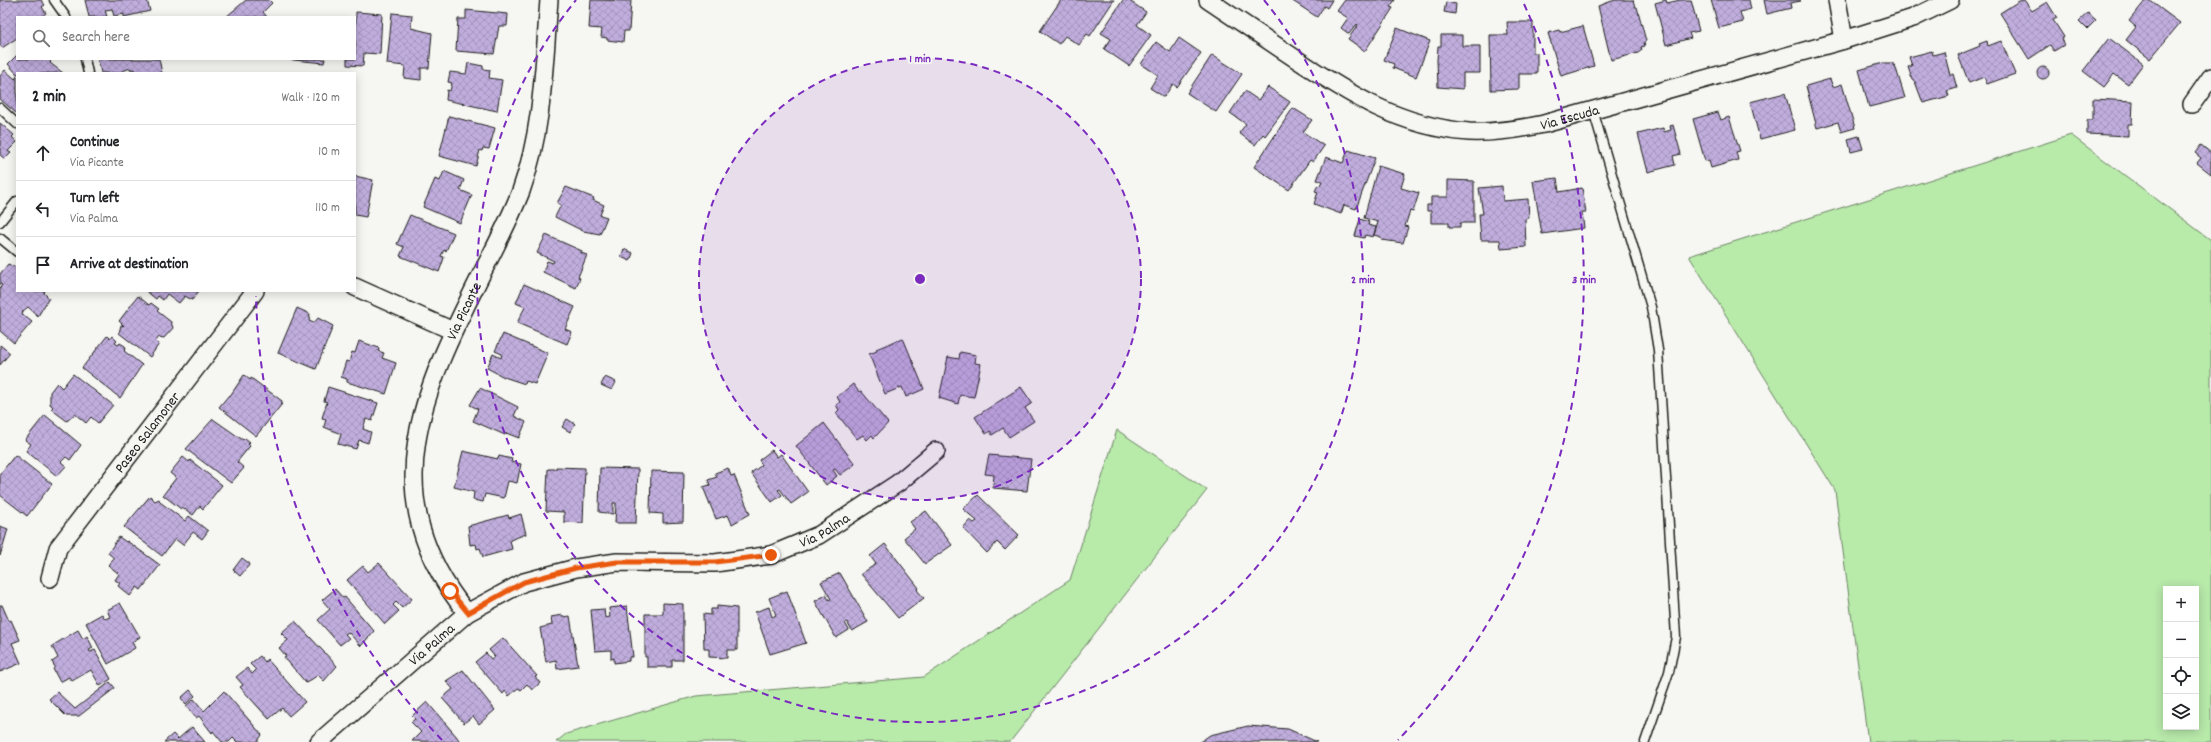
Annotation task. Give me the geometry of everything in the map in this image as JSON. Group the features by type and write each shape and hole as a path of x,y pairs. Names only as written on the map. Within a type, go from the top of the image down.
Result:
{"street":[{"name":"Via Picante","path":"468,613 450,591 429,554 417,515 414,487 414,451 423,409 454,331 512,213 529,165 540,109 549,0"},
{"name":"Via Escuda","path":"1208,0 1354,97 1400,118 1449,129 1493,131 1544,124 1592,109 1844,40 1913,18 1950,0"},
{"path":"1837,0 1844,40"},
{"path":"2192,104 2211,78"},
{"path":"356,287 454,331"},
{"name":"Paseo Salamoner","path":"50,578 58,548 254,292"},
{"name":"Via Palma","path":"319,742 468,613 524,582 576,568 617,562 715,562 771,555 819,534 898,483 936,451"}],"lane":[{"path":"54,0 65,16"},
{"path":"85,60 88,72"},
{"path":"0,108 16,123"},
{"path":"1592,109 1651,307 1659,357 1676,638 1669,672 1645,742"},
{"path":"0,222 16,202"},
{"path":"0,238 16,251"}],"green space":[{"path":"2071,135 2211,240 2211,742 1868,742 1835,490 1689,256"},
{"path":"1117,430 1207,490 1010,742 556,742 566,734 696,696 924,677 1070,580"}],"building":[{"path":"0,0 41,0 45,5 42,7 46,13 42,16 16,16 16,39 2,48 0,45"},
{"path":"85,0 147,0 150,11 128,16 124,16 124,14 114,16 112,9 105,10 107,16 89,16"},
{"path":"246,0 269,0 272,3 263,12 266,16 227,16"},
{"path":"591,0 631,1 629,31 624,31 623,42 607,40 607,38 601,37 602,29 589,28"},
{"path":"1061,0 1114,0 1090,36 1087,34 1079,45 1065,36 1059,44 1040,31"},
{"path":"1123,0 1128,0 1146,12 1137,25 1151,35 1129,66 1104,49 1111,39 1101,33"},
{"path":"1291,0 1332,0 1327,8 1324,6 1317,17"},
{"path":"1345,0 1395,0 1390,7 1393,8 1365,51 1348,39 1358,25 1357,24 1349,34 1341,28 1348,18 1337,11"},
{"path":"1615,0 1633,0 1635,7 1637,7 1646,41 1644,42 1645,46 1641,47 1642,50 1638,53 1611,60 1598,6"},
{"path":"1666,0 1667,3 1680,0 1691,0 1699,31 1689,33 1691,38 1666,45 1655,3"},
{"path":"1711,0 1749,0 1751,9 1740,12 1743,22 1719,28"},
{"path":"1764,0 1801,1 1790,3 1791,8 1767,14"},
{"path":"2024,0 2032,11 2047,2 2057,18 2053,20 2064,37 2061,39 2064,45 2054,51 2050,45 2029,59 2000,13 2019,1"},
{"path":"2146,0 2149,0 2180,23 2150,59 2126,40 2136,27 2129,21"},
{"path":"1446,2 1456,4 1455,14 1444,12"},
{"path":"466,10 508,14 507,26 499,26 494,54 456,51 458,19 466,19"},
{"path":"356,12 382,14 380,54 364,53 363,66 347,65 347,60 356,60"},
{"path":"392,13 412,15 411,28 432,33 429,68 421,68 421,80 404,78 405,66 387,64"},
{"path":"2088,13 2096,20 2087,29 2079,21"},
{"path":"1507,22 1533,22 1533,53 1537,53 1537,74 1519,74 1519,89 1491,90 1490,35 1508,35"},
{"path":"1583,26 1594,66 1561,76 1548,33 1559,30 1560,32"},
{"path":"1397,28 1430,41 1416,77 1393,68 1394,64 1384,60"},
{"path":"1441,35 1462,35 1462,46 1480,46 1480,73 1463,73 1463,89 1438,87 1437,60 1438,46 1441,46"},
{"path":"1179,38 1201,53 1177,87 1173,84 1164,97 1150,88 1158,75 1141,64 1156,42 1170,52"},
{"path":"2109,38 2143,64 2128,84 2114,74 2104,87 2083,71"},
{"path":"1987,41 1988,46 2001,41 2015,74 1987,84 1984,77 1969,83 1958,55 1980,46 1979,44"},
{"path":"1932,51 1933,55 1944,52 1950,75 1953,74 1957,88 1947,91 1949,96 1923,103 1908,67 1912,66 1909,57"},
{"path":"1212,55 1242,74 1216,112 1187,93"},
{"path":"16,56 16,60 49,60 51,62 50,63 62,72 16,73 8,64"},
{"path":"98,60 159,60 162,72 135,72 134,69 131,70 130,68 120,72 101,72"},
{"path":"294,60 325,60 324,63"},
{"path":"468,63 483,66 483,69 490,70 489,78 502,80 497,111 446,100 447,90 450,91 452,83 448,82 450,72 466,74"},
{"path":"1883,63 1893,63 1893,66 1895,65 1905,98 1869,107 1859,70"},
{"path":"2041,67 2045,67 2049,73 2045,79 2041,79 2037,75 2037,71"},
{"path":"5,70 15,79 16,78 16,113 0,99 0,76"},
{"path":"1830,79 1833,87 1842,84 1855,128 1841,132 1838,122 1817,128 1806,86"},
{"path":"1268,87 1290,102 1265,136 1263,134 1255,145 1239,133 1246,124 1230,113 1245,91 1258,100"},
{"path":"1785,93 1795,130 1760,139 1750,102"},
{"path":"2093,99 2133,101 2132,124 2128,124 2128,136 2087,134 2087,120 2093,120"},
{"path":"1293,108 1312,120 1303,132 1324,146 1313,162 1310,160 1289,190 1254,167"},
{"path":"1718,112 1721,120 1729,117 1740,151 1736,152 1738,160 1711,168 1709,160 1705,161 1693,119"},
{"path":"449,116 495,128 489,149 483,148 482,151 480,150 476,166 439,156"},
{"path":"0,123 14,135 12,137 16,143 8,151 11,153 5,159 0,155"},
{"path":"1673,125 1681,154 1673,156 1675,165 1648,172 1638,134 1663,128 1664,132 1671,130 1670,126"},
{"path":"1859,136 1863,149 1851,152 1848,139"},
{"path":"2201,145 2211,153 2211,174 2197,163 2201,158 2195,153"},
{"path":"1348,150 1375,158 1356,209 1344,205 1341,214 1314,204 1318,192 1315,191 1318,185 1320,186 1322,181 1317,180 1326,157 1343,163"},
{"path":"1378,166 1405,174 1401,188 1419,193 1413,212 1410,211 1405,226 1408,227 1403,243 1382,240 1381,237 1374,235 1378,222 1364,218"},
{"path":"444,171 464,180 460,190 472,195 460,223 423,207 435,179 440,181"},
{"path":"356,176 373,180 366,217 356,215"},
{"path":"1557,178 1559,192 1582,188 1586,212 1582,212 1584,228 1542,234 1533,181"},
{"path":"1448,180 1474,181 1474,223 1460,223 1460,227 1449,227 1449,223 1431,223 1431,211 1427,211 1427,205 1431,205 1431,197 1448,197"},
{"path":"1502,186 1503,201 1528,199 1529,218 1525,219 1526,247 1501,249 1500,240 1481,240 1479,214 1483,214 1479,188"},
{"path":"566,187 594,198 593,200 604,205 600,215 607,217 600,234 583,231 555,217 561,205 557,203"},
{"path":"410,215 454,233 446,251 444,250 441,256 444,257 439,272 400,256 404,247 397,244"},
{"path":"1360,219 1369,222 1368,225 1376,227 1373,237 1365,235 1364,238 1355,236"},
{"path":"546,235 582,251 581,253 587,255 578,277 580,278 576,288 543,272 547,261 553,263 554,261 537,253"},
{"path":"624,249 633,253 630,261 621,257"},
{"path":"8,264 16,268 16,292 44,292 49,298 38,316 28,307 23,311 22,314 32,322 14,343 0,331 0,288 2,285 0,284 0,274"},
{"path":"524,284 575,307 565,329 572,332 567,344 517,323 525,307 516,303"},
{"path":"147,292 198,292 192,300 185,296 179,303 167,294 163,300 158,296 156,299"},
{"path":"138,296 149,305 151,303 159,309 157,311 171,322 173,328 164,338 159,337 156,341 159,344 150,357 119,333 121,325 124,326 119,321"},
{"path":"297,308 310,314 309,321 314,323 318,318 333,326 316,369 278,353"},
{"path":"503,334 548,353 535,384 526,381 525,384 504,377 487,368 493,354 501,358 502,354 495,351"},
{"path":"107,336 110,339 112,336 117,341 115,343 118,345 120,343 125,346 126,349 124,351 142,365 120,398 82,368"},
{"path":"903,338 924,389 906,397 902,387 885,394 869,354 877,351 876,349"},
{"path":"359,341 379,348 378,351 384,353 382,358 396,363 386,394 347,382 347,379 341,377 346,361 349,362 352,352 355,353"},
{"path":"0,345 10,353 0,365"},
{"path":"960,352 976,355 975,363 981,364 974,397 960,395 958,404 939,398 948,357 959,359"},
{"path":"73,374 113,405 98,423 91,417 86,423 75,414 67,421 51,409 53,407 50,404 50,392 57,383 62,388"},
{"path":"244,375 250,380 251,378 282,401 282,404 256,436 219,407 229,395 230,396"},
{"path":"605,377 616,382 612,390 601,385"},
{"path":"853,384 859,392 861,391 888,423 874,438 872,435 867,440 863,435 857,439 836,413 839,410 836,405 840,402 837,397"},
{"path":"328,387 378,403 372,421 366,419 363,429 371,432 368,443 359,440 356,449 338,444 341,434 324,427 326,419 322,418 327,402 324,401"},
{"path":"1021,387 1032,403 1025,408 1034,421 1009,437 1003,428 992,435 990,431 986,434 975,417"},
{"path":"480,388 518,407 514,416 526,422 519,438 506,433 505,435 473,421 478,409 470,405"},
{"path":"45,415 81,445 70,460 66,457 61,462 66,466 57,476 26,451 31,444 25,440"},
{"path":"213,419 243,440 245,438 250,442 248,444 250,446 237,462 244,468 231,483 186,449"},
{"path":"567,419 575,424 570,432 562,427"},
{"path":"824,423 855,464 840,475 835,469 833,470 837,476 826,485 796,446"},
{"path":"772,450 777,457 781,454 808,492 791,504 780,489 778,490 782,495 772,502 751,473 762,465 759,460"},
{"path":"463,451 498,459 499,456 512,459 511,462 521,464 517,483 508,481 504,498 485,494 483,502 473,500 474,492 454,487"},
{"path":"15,455 52,484 27,516 0,495 0,474"},
{"path":"989,455 1031,459 1027,491 993,488 994,475 985,474"},
{"path":"183,457 189,462 190,460 222,485 203,509 200,506 193,515 182,507 181,509 163,495 176,478 170,473"},
{"path":"556,467 585,468 583,523 564,522 564,512 546,511 548,469 556,469"},
{"path":"600,468 638,469 636,523 615,523 616,503 613,503 613,514 599,512"},
{"path":"728,468 731,476 734,475 750,514 732,524 728,515 716,519 703,487 710,485 708,480 717,477 715,473"},
{"path":"651,471 684,472 683,522 663,523 663,514 650,513"},
{"path":"978,495 1019,535 1005,550 997,542 987,553 963,528 970,520 974,523 977,521 963,509"},
{"path":"150,496 155,501 159,499 160,502 185,521 189,516 208,531 202,539 193,532 183,545 175,539 162,556 124,527"},
{"path":"926,511 952,545 925,564 904,538 915,529 910,522"},
{"path":"521,514 526,534 510,540 512,549 483,557 480,548 477,549 476,544 470,545 468,526 508,515 509,518"},
{"path":"0,526 8,529 0,556"},
{"path":"119,537 126,542 127,541 160,565 141,590 137,587 130,596 118,586 120,583 115,580 119,574 108,565 114,558 108,553"},
{"path":"885,544 919,588 917,590 924,598 898,618 861,574 876,564 870,556"},
{"path":"242,558 250,564 240,576 233,570"},
{"path":"379,563 412,599 402,608 396,602 393,605 399,611 385,624 347,580 363,566 368,572"},
{"path":"840,573 868,622 852,631 847,622 845,623 849,630 836,638 815,601 826,595 829,600 831,599 821,582"},
{"path":"335,589 343,598 345,597 374,631 361,646 348,632 345,634 349,638 340,645 318,620 330,609 322,600"},
{"path":"787,591 806,643 770,654 755,612 769,607 772,617 776,615 769,598"},
{"path":"120,603 140,637 132,642 135,648 108,664 86,623 102,614 105,619 110,617 107,610"},
{"path":"663,603 683,604 683,660 672,660 672,667 647,667 647,657 645,657 645,614 663,614"},
{"path":"0,605 2,605 9,621 11,620 20,640 12,643 21,663 0,672"},
{"path":"627,606 633,657 629,657 629,661 614,663 614,658 611,659 611,650 595,651 591,610 604,609 605,618 610,617 609,608"},
{"path":"717,606 737,608 737,650 727,650 727,658 709,657 709,649 704,649 703,614 711,615 711,609 717,609"},
{"path":"562,615 562,617 570,616 578,666 557,669 556,660 546,662 540,628 552,625 551,617"},
{"path":"295,621 337,666 324,681 318,675 306,683 284,657 286,656 279,648 288,640 281,633"},
{"path":"78,630 83,639 87,636 93,648 89,650 90,652 95,650 111,679 100,686 91,670 72,681 69,677 60,682 53,669 55,667 52,662 58,658 52,646"},
{"path":"503,638 537,676 535,677 540,683 532,690 527,684 521,690 518,688 509,696 505,691 503,694 475,662 486,653 491,659 495,657 489,650"},
{"path":"260,656 265,662 267,659 305,702 289,716 282,708 269,719 240,687 243,685 236,677 247,668 252,674 256,670 250,664"},
{"path":"463,670 495,710 479,724 473,716 464,723 442,698 453,689 446,681"},
{"path":"110,682 115,688 79,716 66,716 49,699 57,692 75,709"},
{"path":"190,690 195,696 186,704 181,698"},
{"path":"224,691 262,735 257,742 237,742 233,738 229,742 222,742 213,731 212,733 199,716 196,718 186,706 194,699 204,711"},
{"path":"427,702 460,742 412,741 421,732 411,722 415,719 412,716"},
{"path":"1248,726 1288,729 1317,742 1200,742 1210,735"},
{"path":"192,727 205,742 164,742 173,734 178,739"}],"route":[{"path":"450,591 468,613 524,582 576,568 617,562 715,562 771,555"}]}
